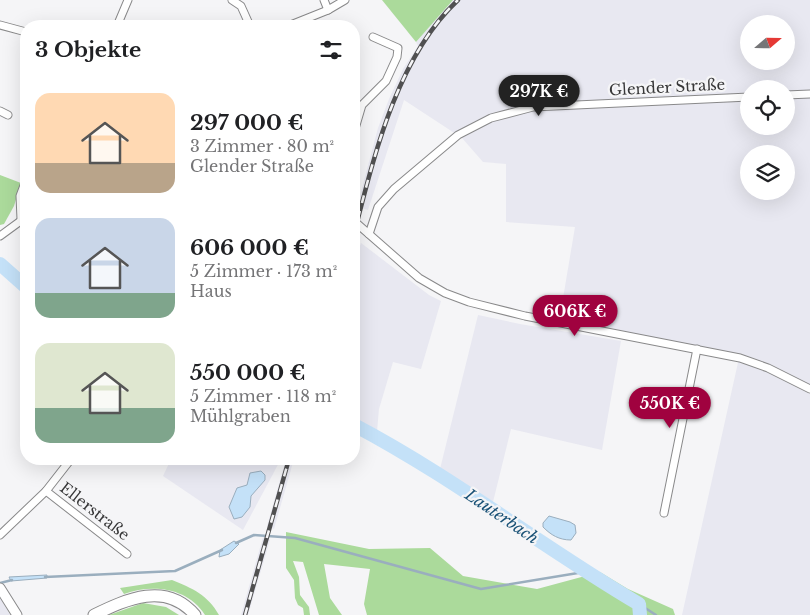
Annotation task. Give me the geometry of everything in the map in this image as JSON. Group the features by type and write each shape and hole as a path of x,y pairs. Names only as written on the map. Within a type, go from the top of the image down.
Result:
{"highway":[{"path":"94,615 123,600 150,594 175,600 195,615"}],"street":[{"path":"120,20 128,0"},
{"path":"232,0 241,6 247,20"},
{"path":"324,0 328,10"},
{"path":"303,20 328,10 345,0"},
{"path":"0,25 20,30"},
{"path":"360,112 362,105 386,81 397,57 398,48 373,36"},
{"path":"795,95 810,94"},
{"name":"Glender Straße","path":"369,234 378,207 394,189 458,135 491,118 533,107 740,97"},
{"path":"0,112 8,115"},
{"path":"0,236 20,221"},
{"path":"360,226 395,259 419,278 444,293 469,302 524,316 697,349 768,368 810,389"},
{"path":"664,513 697,349"},
{"path":"0,534 46,491 66,465"},
{"name":"Ellerstraße","path":"46,491 127,554"},
{"path":"0,588 17,615"}],"shaded area":[{"path":"453,0 810,0 810,615 682,615 739,358 560,316 575,227 506,222 506,164 483,162 462,138 404,100 368,210 360,208 360,196 378,128 403,69 418,46 416,42"},
{"path":"361,243 429,295 441,301 421,369 393,362 379,409 377,431 360,423"},
{"path":"478,315 621,341 602,450 511,429 493,502 440,469"},
{"path":"168,465 278,465 243,530 163,476"},
{"path":"284,465 292,465 274,529 267,526"},
{"path":"263,537 270,540 248,615 241,615"},
{"path":"0,597 10,615 0,615"}],"green space":[{"path":"382,0 453,0 416,42"},
{"path":"0,175 20,183 20,186 14,206 4,224 0,225"},
{"path":"286,532 369,549 430,548 463,576 537,589 600,572 628,589 673,609 675,615 367,615 364,604 370,569 324,564 330,598 342,615 319,615 303,562 293,561 299,577 300,595 309,607 310,615 304,615 303,608 298,605 295,598 294,580 286,568"},
{"path":"172,580 205,597 219,615 205,615 189,598 168,590 146,589 124,594 120,588"},
{"path":"143,603 166,607 179,615 109,615"}],"water":[{"path":"261,471 265,475 265,480 251,496 250,507 242,517 234,519 229,507 237,488 247,485 250,473"},
{"path":"549,516 575,525 576,533 571,540 556,536 543,527 543,523"},
{"path":"234,541 239,544 229,554 219,557 220,550"},
{"path":"47,575 47,578 11,581 9,577"}],"waterway":[{"name":"Lauterbach","path":"0,264 20,282"},
{"name":"Lauterbach","path":"360,428 462,489 639,604 640,615"},
{"path":"236,543 254,535 295,538 481,589 584,572"},
{"path":"45,577 175,571 222,550"},
{"path":"0,583 12,580"},
{"path":"639,604 656,615"}],"railway":[{"path":"360,211 380,141 404,79 419,50 437,23 458,0"},
{"path":"245,615 287,465"}]}
